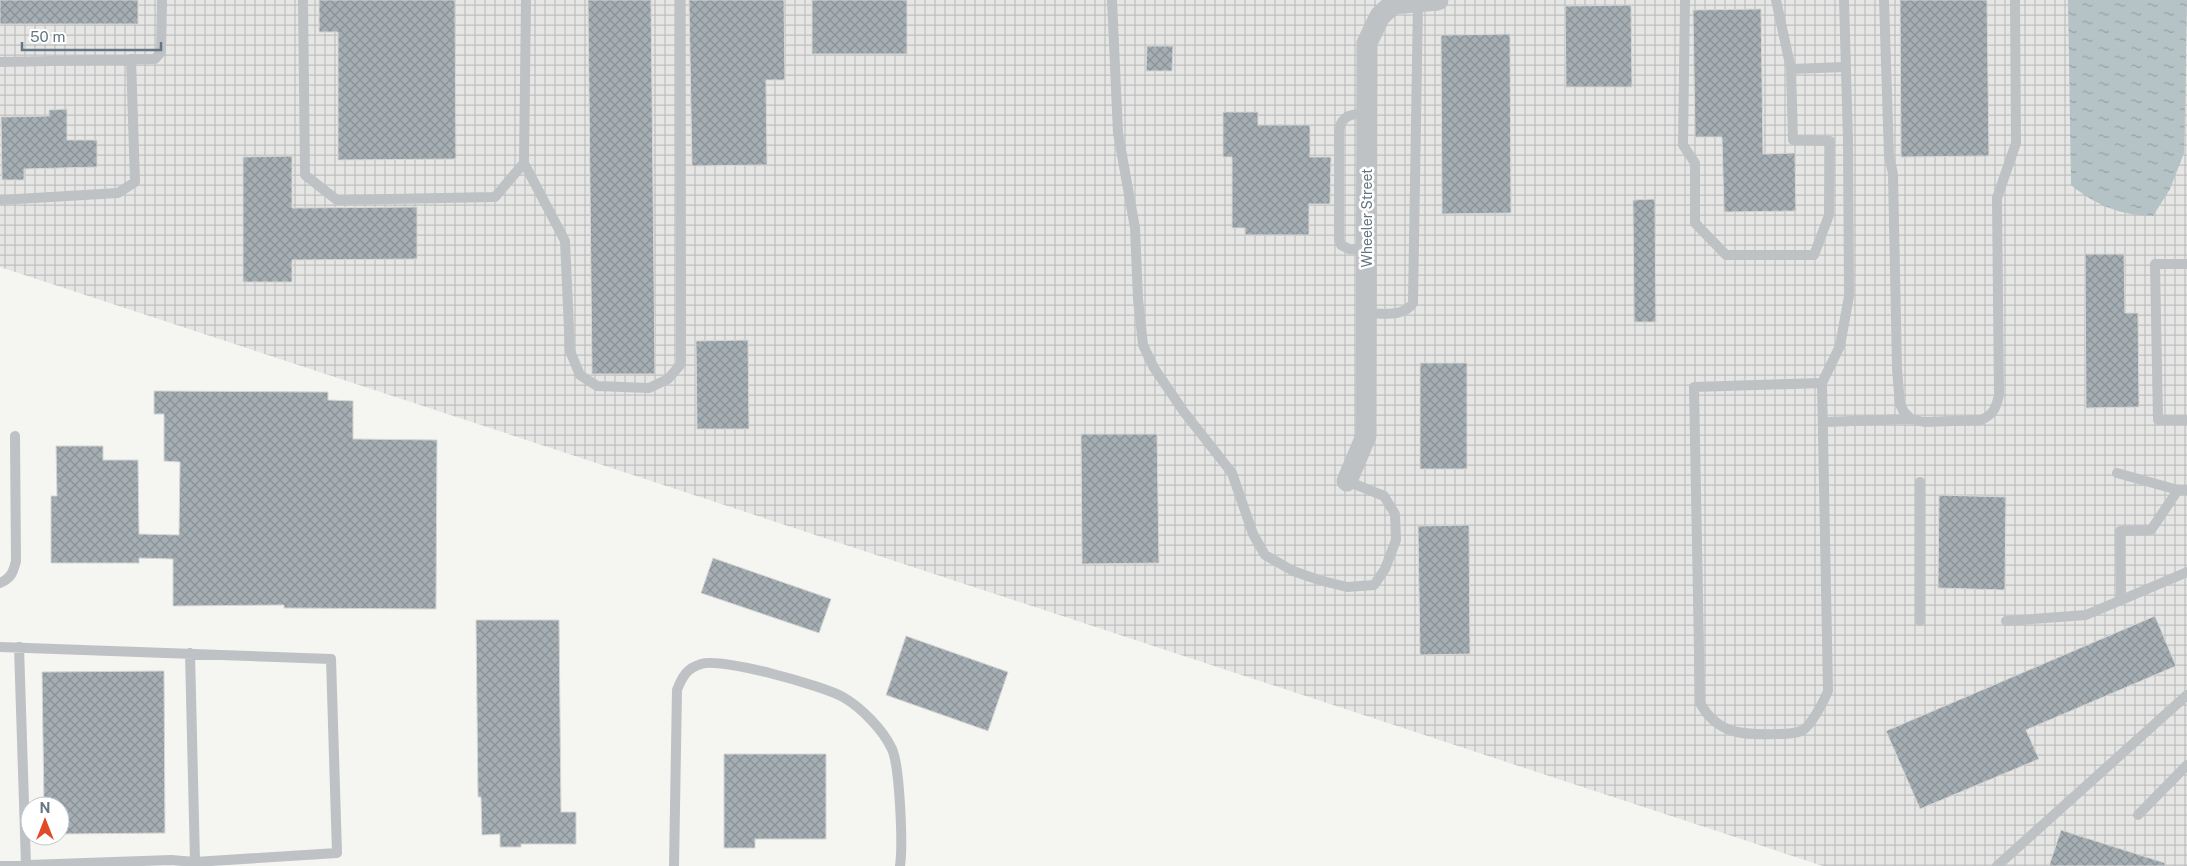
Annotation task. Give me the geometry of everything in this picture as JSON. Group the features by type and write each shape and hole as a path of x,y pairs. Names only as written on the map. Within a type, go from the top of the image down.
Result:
{"street":[{"name":"Wheeler Street","path":"1347,482 1366,436 1367,43 1380,16 1393,4 1428,1"}],"lane":[{"path":"0,62 155,59 161,52 162,0"},
{"path":"303,0 305,174 337,200 495,197 524,163"},
{"path":"526,0 524,163 565,241 570,351 580,374 597,386 649,388 668,379 681,364 680,0"},
{"path":"1112,0 1118,133 1135,228 1138,299 1143,345 1154,368 1184,412 1232,473 1253,534 1265,555 1293,571 1319,580 1347,587 1374,585 1385,569 1396,540 1395,514 1384,496 1347,482"},
{"path":"1685,0 1683,145 1695,164 1695,223 1726,255 1814,255 1829,215 1830,141"},
{"path":"1776,0 1791,70 1793,140 1848,140"},
{"path":"1822,383 1694,386 1700,703 1708,718 1724,728 1743,735 1785,734 1804,730 1822,706 1828,691 1822,383 1840,346 1849,296 1848,140 1844,0"},
{"path":"1884,0 1889,156 1893,174 1897,369 1900,404 1904,412 1911,419"},
{"path":"1824,422 1911,419 1924,422 1981,420 1989,416 1996,409 1999,394 1997,198 2016,143 2015,0"},
{"path":"1366,313 1401,313 1409,309 1413,303 1428,1"},
{"path":"0,200 118,193 134,182 131,59"},
{"path":"1791,70 1845,67"},
{"path":"1366,250 1349,249 1342,245 1339,239 1339,129 1341,122 1346,116 1367,113"},
{"path":"2187,264 2155,264 2158,420 2187,420"},
{"path":"0,582 8,579 13,574 16,561 15,436"},
{"path":"2117,474 2182,490 2151,530 2120,531 2121,600"},
{"path":"1920,482 1920,621"},
{"path":"2006,621 2086,615 2187,572"},
{"path":"0,647 331,659 336,853 195,862 171,860 0,866"},
{"path":"19,647 26,865"},
{"path":"190,653 195,862"},
{"path":"674,866 677,690 682,677 690,668 703,663 722,663 827,689 857,707 883,735 892,750 897,765 901,848 900,866"},
{"path":"1997,866 2187,695"},
{"path":"2138,815 2187,765"}],"shaded area":[{"path":"0,0 2187,0 2187,866 1823,866 0,267"}],"water":[{"path":"2068,0 2187,0 2184,153 2170,189 2153,216 2130,214 2109,208 2099,204 2071,185"}],"building":[{"path":"0,0 138,0 138,24 0,24"},
{"path":"319,0 455,0 456,159 338,160 338,32 319,32"},
{"path":"588,0 651,0 655,374 592,374"},
{"path":"689,0 784,0 785,80 766,80 767,165 692,166"},
{"path":"812,0 907,0 907,54 812,54"},
{"path":"1900,0 1987,0 1989,156 1901,157"},
{"path":"1631,5 1632,87 1566,87 1565,6"},
{"path":"1761,9 1763,154 1795,153 1796,211 1724,212 1722,137 1695,137 1693,10"},
{"path":"1510,34 1511,213 1442,214 1441,35"},
{"path":"1147,46 1173,46 1172,71 1146,71"},
{"path":"67,109 67,140 97,140 97,167 24,169 24,180 2,180 1,117 49,116 49,110"},
{"path":"1223,112 1258,112 1258,125 1310,125 1310,157 1331,157 1330,204 1309,204 1309,235 1245,235 1245,228 1232,228 1232,157 1223,157"},
{"path":"292,156 292,208 417,207 417,259 292,260 292,282 243,282 243,157"},
{"path":"1655,199 1656,322 1634,322 1633,200"},
{"path":"2085,254 2124,254 2125,313 2138,313 2139,407 2086,408"},
{"path":"748,340 749,429 697,429 696,341"},
{"path":"1420,363 1467,363 1467,469 1420,469"},
{"path":"154,391 328,392 328,400 353,401 353,439 437,440 436,609 284,608 284,605 173,606 173,559 139,558 139,563 51,563 51,496 57,496 56,446 103,446 103,460 138,460 139,534 179,535 180,462 164,461 164,414 154,414"},
{"path":"1081,434 1157,434 1159,563 1082,564"},
{"path":"1939,495 2006,497 2005,590 1938,588"},
{"path":"1469,525 1470,654 1420,655 1418,526"},
{"path":"713,558 831,599 819,633 701,593"},
{"path":"2155,616 2176,666 2026,730 2039,759 1920,809 1886,731"},
{"path":"476,620 559,620 561,812 576,812 576,844 521,844 521,847 500,847 500,834 482,835 481,797 478,797"},
{"path":"906,636 1008,672 988,731 886,695"},
{"path":"164,671 165,833 70,834 70,796 44,796 42,672"},
{"path":"724,754 826,754 826,839 755,839 755,848 724,848"},
{"path":"2061,830 2165,863 2165,866 2049,866"}]}
